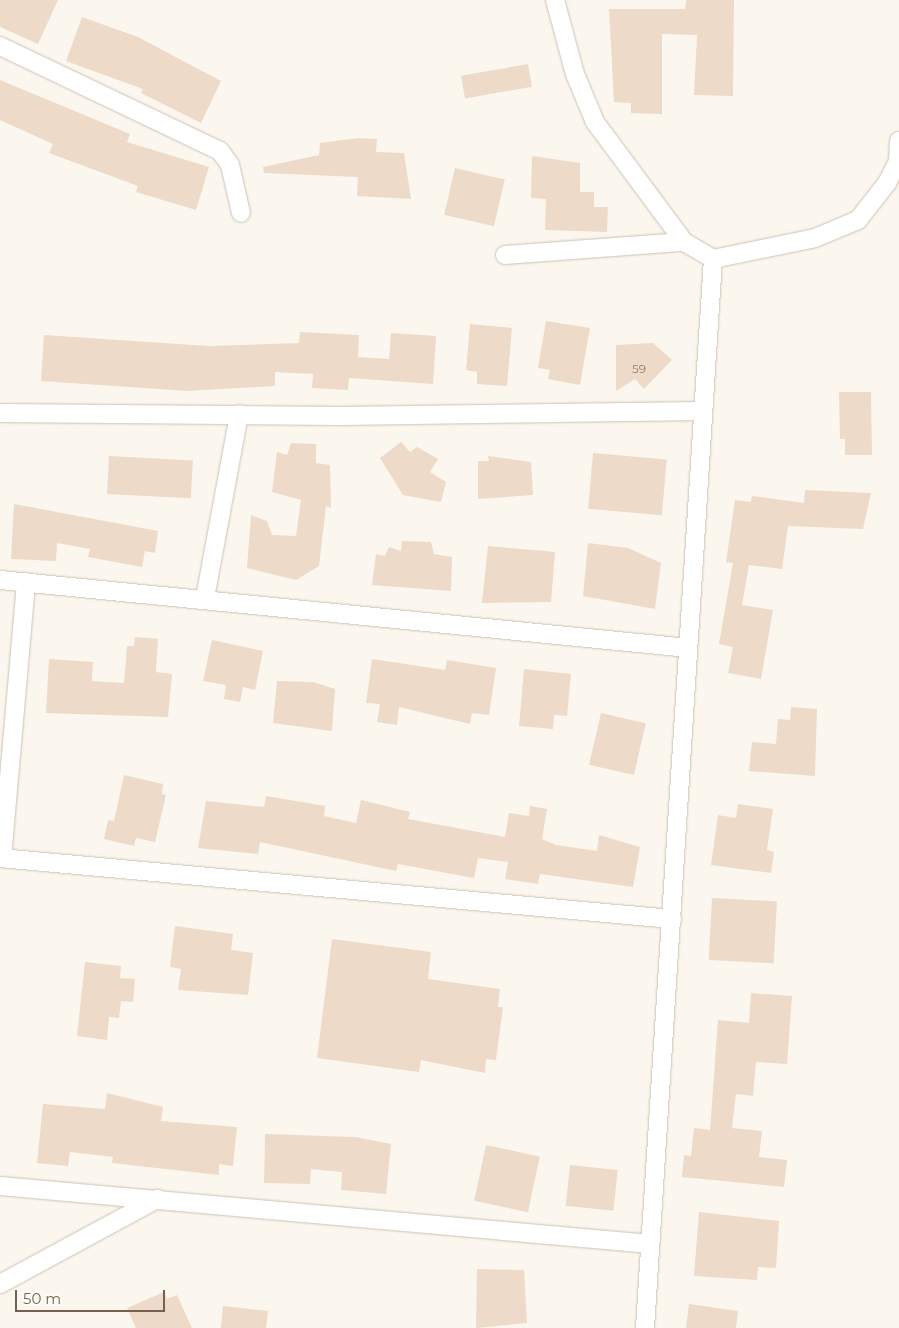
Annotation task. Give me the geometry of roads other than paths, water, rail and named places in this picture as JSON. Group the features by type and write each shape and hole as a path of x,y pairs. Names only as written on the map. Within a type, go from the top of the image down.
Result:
{"street":[{"path":"555,0 575,74 595,122 684,242 713,259 815,238 858,220 887,183 898,161 899,141"},
{"path":"0,46 220,151 230,165 241,213"},
{"path":"505,255 684,242"},
{"path":"645,1328 672,919 701,411 713,259"},
{"path":"0,413 239,414 701,411"},
{"path":"205,598 239,414"},
{"path":"0,580 205,598 688,648"},
{"path":"26,582 1,858 672,919"},
{"path":"0,1186 650,1244"},
{"path":"0,1284 158,1200"}]}
